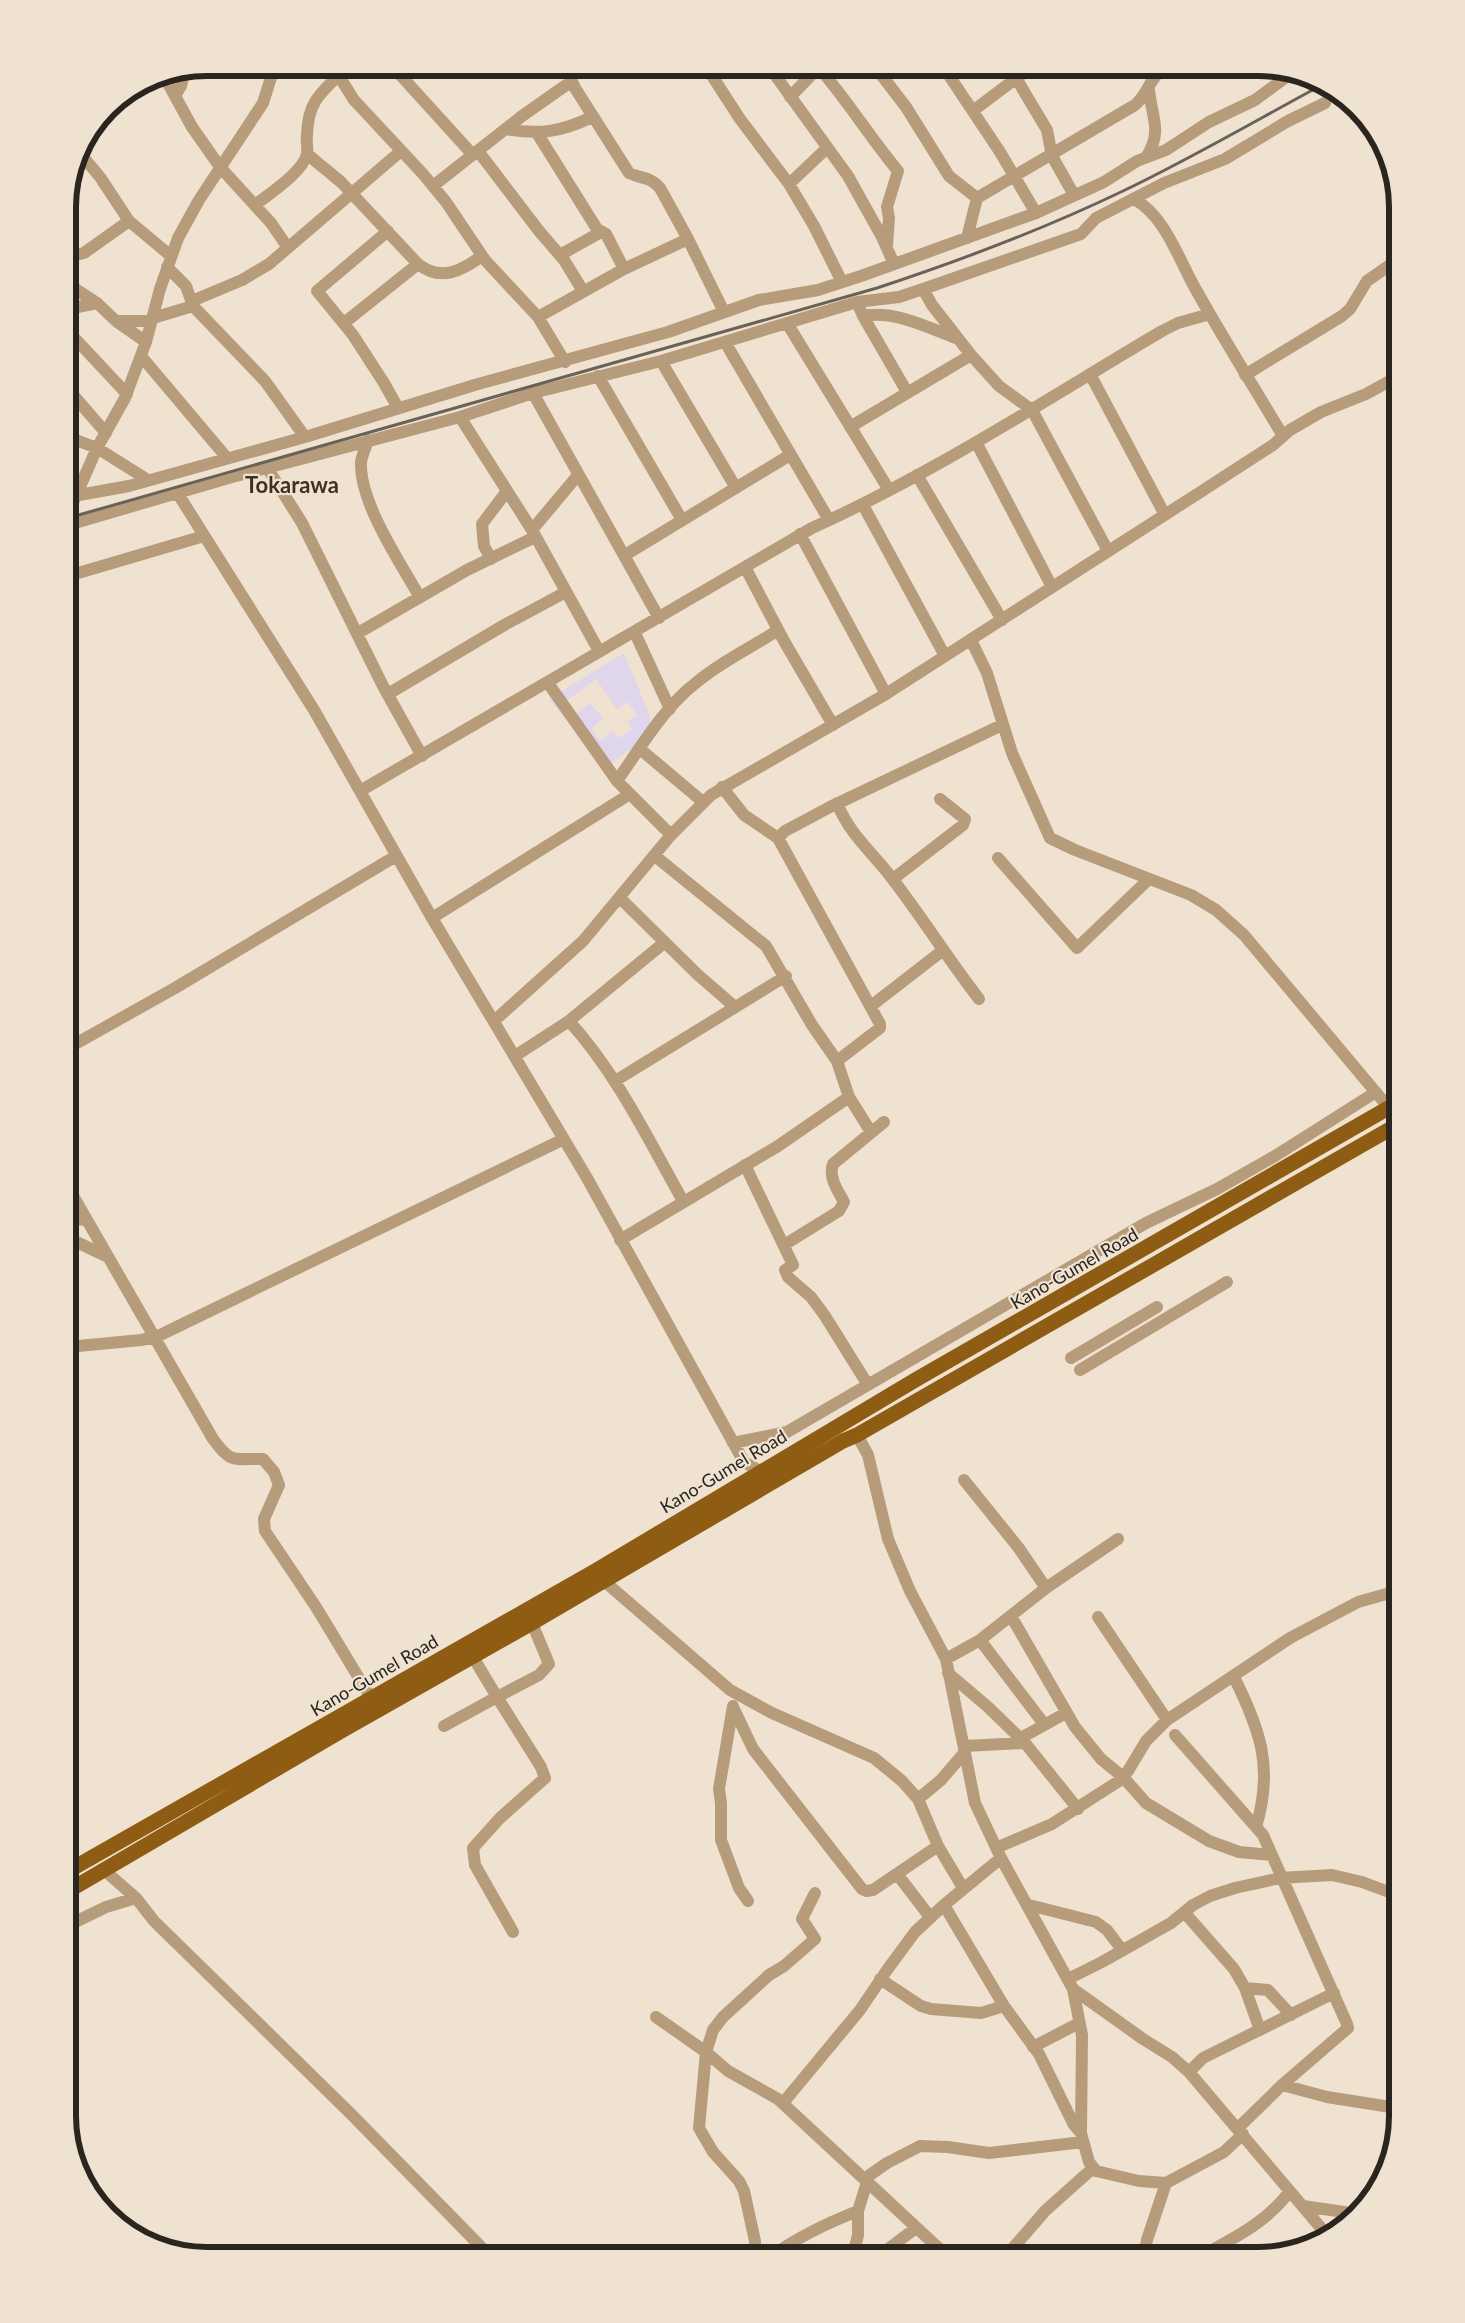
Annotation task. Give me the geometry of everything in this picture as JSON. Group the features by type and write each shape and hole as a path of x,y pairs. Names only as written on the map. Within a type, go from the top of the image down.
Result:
{"main road":[{"name":"Kano-Gumel Road","path":"76,1866 371,1698 503,1631 596,1571 760,1471 1389,1108"},
{"name":"Kano-Gumel Road","path":"76,1886 343,1730 473,1657 503,1631 532,1624 825,1450 857,1435 1389,1130"},
{"path":"1114,1266 1121,1282"}],"street":[{"path":"77,486 127,394 153,320 169,262 199,200 263,103 271,76"},
{"path":"255,205 293,174 307,154 307,124 311,108 315,98 334,76"},
{"path":"340,76 354,100 433,186 482,256 538,316 565,362"},
{"path":"402,76 476,153 560,255 583,291"},
{"path":"570,76 592,117 629,172 654,181 688,239 724,312"},
{"path":"713,76 740,118 789,184 814,226 842,282"},
{"path":"776,77 848,176 887,247 894,264"},
{"path":"790,98 810,77"},
{"path":"826,77 861,122 873,142 898,171 887,206 889,218 887,247"},
{"path":"883,77 906,107 949,176 977,198"},
{"path":"950,77 974,110 1036,213"},
{"path":"967,238 977,198 1052,156 1135,105 1149,89 1154,77"},
{"path":"974,110 1016,78 1047,130 1052,156 1074,195"},
{"path":"175,96 183,79"},
{"path":"77,495 129,486 668,332 759,300 818,290 842,282 1036,213 1104,182 1147,156 1166,150 1210,122 1255,100 1284,79"},
{"path":"433,186 572,81"},
{"path":"168,83 192,127 220,167 271,223 288,248"},
{"path":"1147,156 1152,148 1157,125 1149,89"},
{"path":"77,523 232,477 460,417 533,393 661,360 857,302 899,296 923,289 1081,234 1096,218 1189,172 1225,159 1288,121 1325,103"},
{"path":"506,129 537,133 566,128 592,117"},
{"path":"537,133 577,194 597,229 606,234 624,269"},
{"path":"789,184 827,148"},
{"path":"116,321 153,320 242,280 269,264 401,151"},
{"path":"307,154 353,193 418,264 428,272 452,272 461,269 482,256"},
{"path":"85,159 100,177 129,221 169,262 186,286 192,303 265,381 305,436"},
{"path":"1147,206 1149,191"},
{"path":"1134,199 1147,206 1171,242 1245,375 1283,436"},
{"path":"77,255 84,254 129,221"},
{"path":"388,231 318,289 318,293 344,323 384,383 398,408"},
{"path":"560,255 601,232"},
{"path":"538,316 624,269 688,239"},
{"path":"344,323 418,264"},
{"path":"1245,375 1342,316 1350,309 1367,281 1389,266"},
{"path":"923,289 932,305 971,355 999,386 1032,410 1108,551"},
{"path":"77,290 97,303 116,321 146,342"},
{"path":"857,302 863,316 907,392"},
{"path":"77,307 97,303"},
{"path":"360,791 548,683 599,651 635,633 800,534 863,505 976,442 1170,327 1210,314"},
{"path":"863,316 890,315 956,338"},
{"path":"787,323 889,490"},
{"path":"77,341 127,394"},
{"path":"725,342 829,520"},
{"path":"850,427 971,355"},
{"path":"141,356 228,458"},
{"path":"661,360 736,488"},
{"path":"1090,374 1165,515"},
{"path":"598,376 682,520"},
{"path":"494,1021 583,941 671,835 703,802 722,787 886,694 1273,445 1283,436 1321,412 1366,394 1389,382"},
{"path":"533,393 659,618"},
{"path":"77,399 106,433"},
{"path":"460,417 534,533 599,651"},
{"path":"77,440 96,448 148,480"},
{"path":"368,440 362,461 368,498 386,538 419,596"},
{"path":"976,442 1052,587"},
{"path":"625,555 790,454"},
{"path":"268,469 302,523 388,694 422,756"},
{"path":"917,474 1002,620"},
{"path":"358,633 419,596 534,533 578,475"},
{"path":"491,558 484,546 482,524 507,491"},
{"path":"178,494 314,710 396,856 564,1139 620,1240 642,1275 744,1462 760,1471"},
{"path":"863,505 945,656"},
{"path":"800,534 886,694"},
{"path":"77,573 204,536"},
{"path":"745,567 778,630 833,724"},
{"path":"388,694 506,624 566,592"},
{"path":"617,781 670,709 689,688 726,660 753,647 778,630"},
{"path":"635,633 670,709"},
{"path":"971,640 987,673 1002,725 1032,801 1050,838 1065,846 1207,903 1231,923 1253,946 1376,1092 1389,1103"},
{"path":"548,683 617,781 671,835"},
{"path":"778,838 799,822 1002,725"},
{"path":"640,748 703,802"},
{"path":"722,787 744,815 778,838 872,1006 880,1028 837,1060"},
{"path":"432,918 630,794"},
{"path":"892,879 964,825 965,819 940,799"},
{"path":"837,803 844,820 856,838 892,879 934,935 942,952 979,999"},
{"path":"77,1043 175,988 396,856"},
{"path":"655,856 766,946 786,976 812,1025 837,1060 849,1097 871,1132"},
{"path":"998,858 1077,948 1148,880"},
{"path":"620,898 697,974 735,1007"},
{"path":"515,1056 569,1021 665,942"},
{"path":"872,1006 942,952"},
{"path":"615,1081 786,976"},
{"path":"569,1021 590,1045 615,1081 683,1201"},
{"path":"733,1443 787,1432 1146,1223 1217,1190 1376,1092"},
{"path":"620,1240 778,1146 849,1097"},
{"path":"784,1245 839,1211 844,1202 832,1178 831,1169 836,1160 884,1122"},
{"path":"76,1346 156,1337 564,1139"},
{"path":"745,1165 793,1265 785,1270 788,1277 811,1297 868,1384"},
{"path":"76,1203 156,1337 213,1439 225,1455 232,1460 263,1459 274,1472 279,1485 264,1519 265,1531 316,1607 371,1698"},
{"path":"76,1219 85,1220"},
{"path":"76,1242 107,1257"},
{"path":"1080,1370 1227,1282"},
{"path":"1071,1358 1157,1307"},
{"path":"857,1435 868,1455 888,1539 893,1552 910,1591 946,1659 975,1803 999,1853 1071,1984 1082,2035 1080,2065 1082,2138"},
{"path":"964,1480 1018,1547 1046,1588"},
{"path":"946,1659 980,1640 1046,1588 1118,1539"},
{"path":"604,1581 730,1690 772,1714 874,1758 902,1781 918,1799 938,1846 963,1888"},
{"path":"782,2103 860,2010 880,1979 915,1932 999,1853 1078,1809 1123,1777 1146,1741 1167,1720 1310,1626 1358,1602 1389,1594"},
{"path":"1011,1616 1066,1713 1101,1759 1123,1777 1146,1803 1209,1841 1239,1852 1272,1855"},
{"path":"1098,1617 1167,1720"},
{"path":"444,1726 539,1675 550,1664 532,1624"},
{"path":"980,1640 1044,1724"},
{"path":"473,1657 541,1767 545,1778 500,1818 473,1848 475,1865 513,1932"},
{"path":"948,1674 988,1707 1022,1741 1078,1809"},
{"path":"1234,1677 1254,1719 1262,1746 1264,1791 1256,1827"},
{"path":"730,1690 733,1707 753,1749 862,1889 866,1891 873,1890 938,1846"},
{"path":"733,1707 719,1789 721,1840 738,1888 748,1901"},
{"path":"918,1799 941,1780 964,1749 1022,1741 1044,1724 1066,1713"},
{"path":"1093,2168 1139,2181 1166,2183 1224,2152 1282,2085 1348,2028 1346,2018 1280,1878 1272,1855 1256,1827 1175,1735"},
{"path":"104,1870 136,1898 154,1921 351,2114 480,2246"},
{"path":"897,1874 930,1917"},
{"path":"1071,1984 1122,1950 1171,1923 1184,1912 1210,1896 1280,1878 1332,1875 1368,1884 1389,1892"},
{"path":"755,2247 744,2190 713,2152 699,2128 706,2052 713,2030 723,2017 769,1975 784,1966 816,1939 802,1920 815,1893"},
{"path":"76,1921 106,1907 136,1898"},
{"path":"944,1904 1004,2006 1043,2062 1082,2138 1093,2168"},
{"path":"1029,1905 1096,1922 1107,1930 1122,1950"},
{"path":"1184,1912 1228,1962 1245,1988 1260,2030"},
{"path":"880,1979 921,2006 981,2013 1004,2006"},
{"path":"1071,1984 1143,2039 1172,2057 1189,2072 1241,2131 1322,2229"},
{"path":"1245,1988 1268,1990 1291,2015"},
{"path":"1189,2072 1203,2058 1334,1992"},
{"path":"656,2017 706,2052 728,2071 782,2103 937,2247"},
{"path":"1033,2047 1079,2023"},
{"path":"1282,2085 1327,2097 1389,2107"},
{"path":"855,2247 858,2235 858,2211 866,2180 887,2163 920,2146 948,2147 989,2153 1082,2138"},
{"path":"1015,2247 1045,2211 1093,2168"},
{"path":"1146,2247 1166,2183"},
{"path":"1219,2247 1253,2227 1270,2214 1290,2191"},
{"path":"1302,2206 1346,2212"},
{"path":"785,2247 802,2235 858,2211"},
{"path":"891,2247 916,2228"}],"shaded area":[{"path":"624,653 649,714 651,734 605,768 549,699","holes":["596,679 617,709 628,702 637,715 627,722 632,729 619,738 613,731 600,741 591,729 603,718 590,703 574,716 565,702"]}],"railway":[{"path":"77,515 877,288 909,277 1002,243 1093,205 1173,166 1314,89"}],"district":[{"name":"Tokarawa","path":"292,484"}]}
